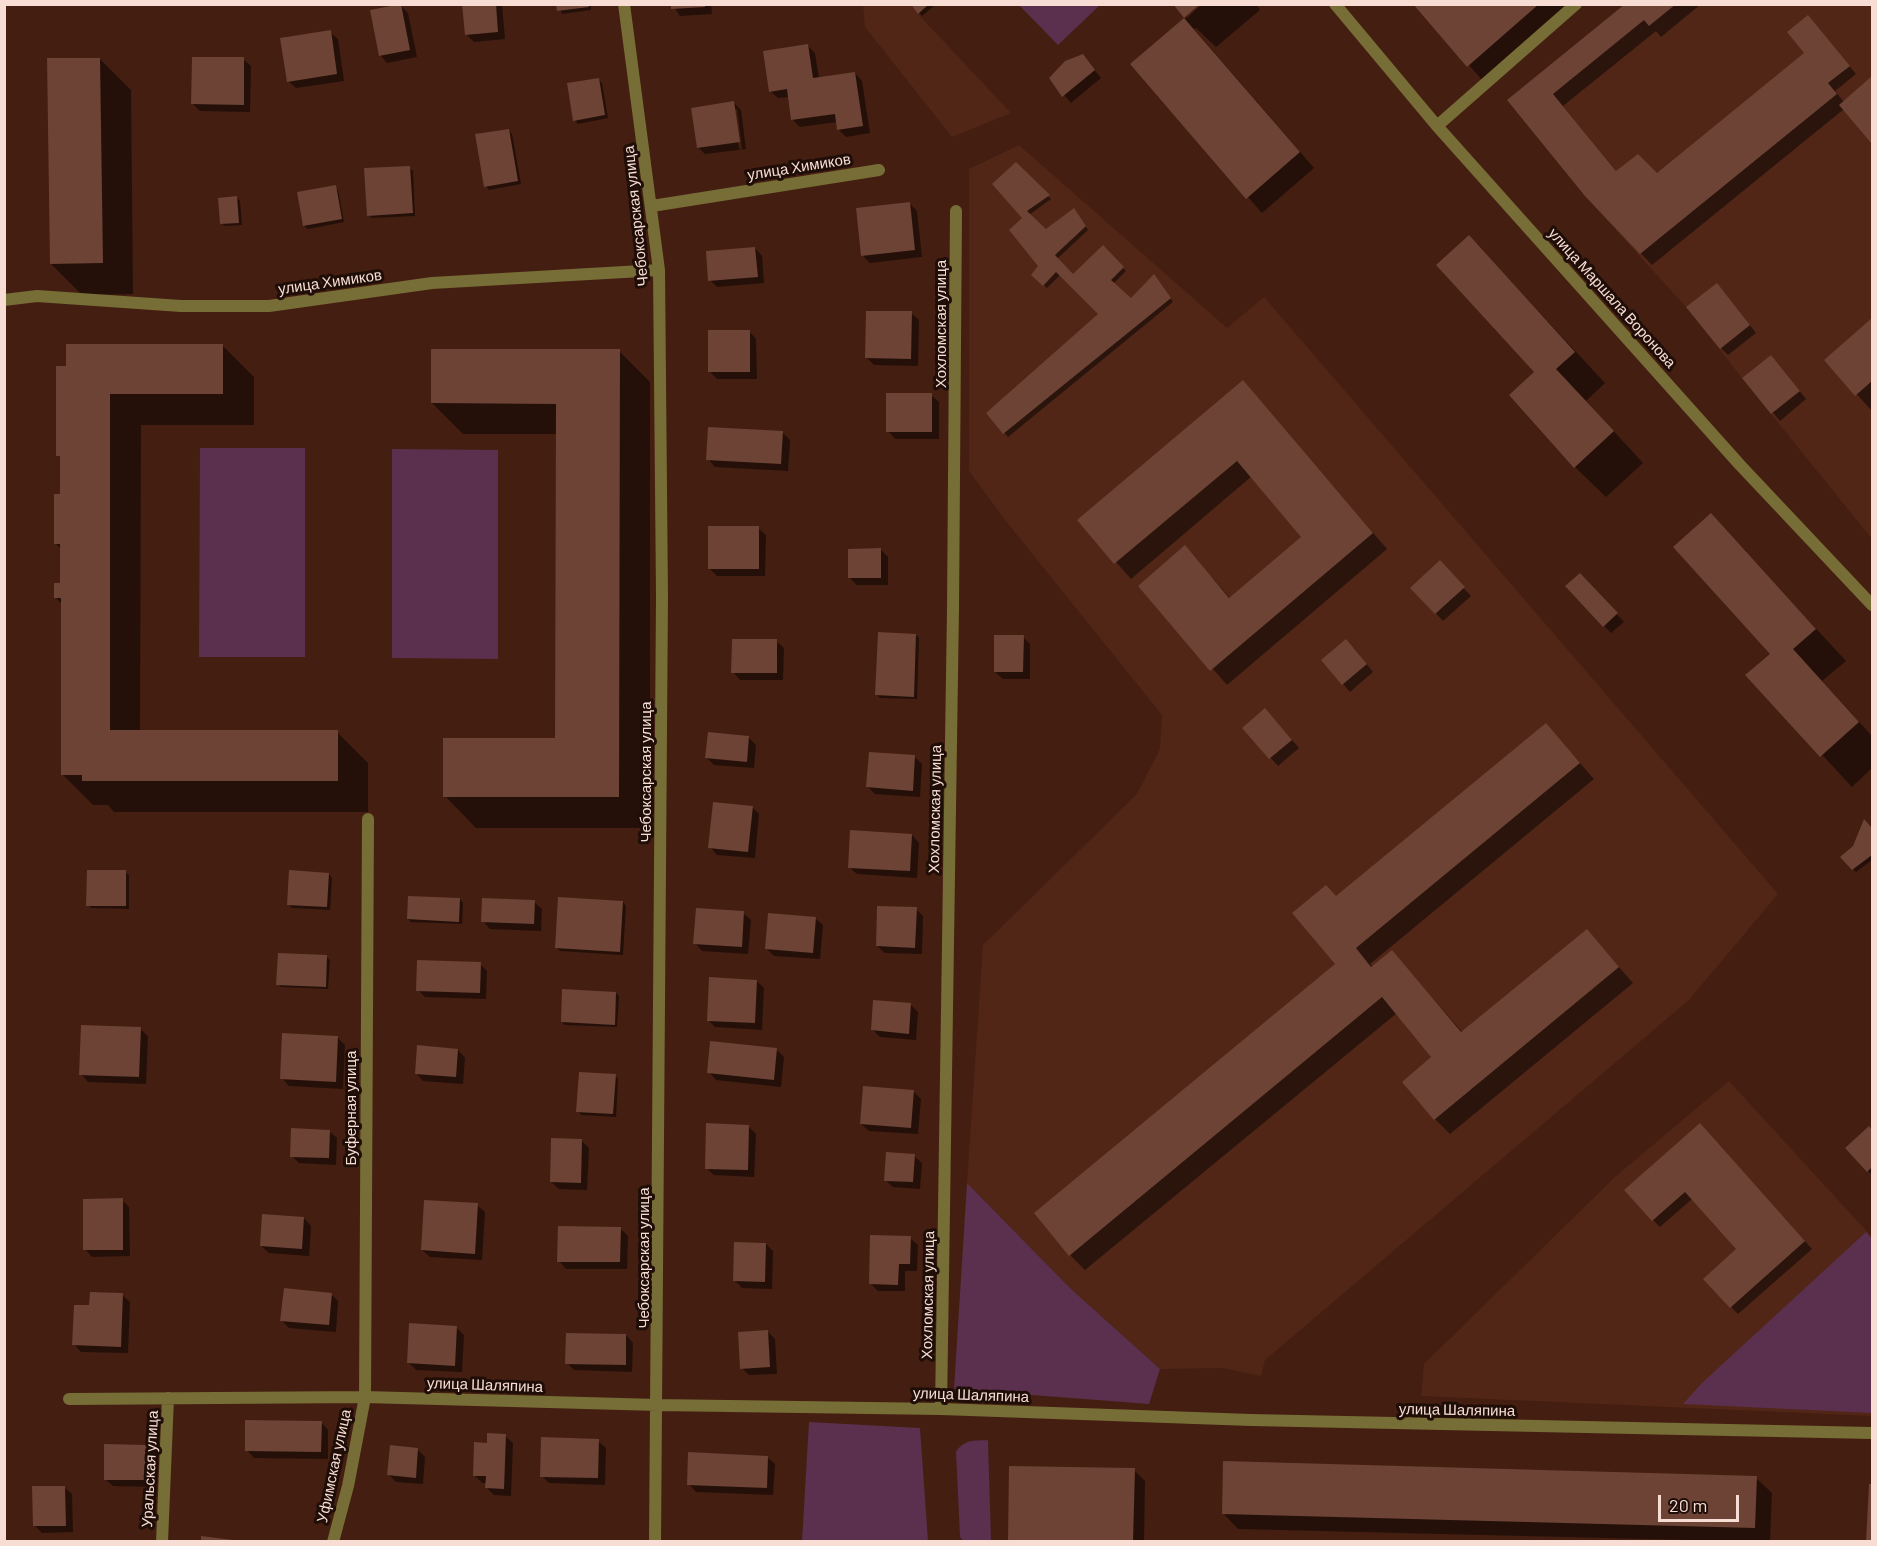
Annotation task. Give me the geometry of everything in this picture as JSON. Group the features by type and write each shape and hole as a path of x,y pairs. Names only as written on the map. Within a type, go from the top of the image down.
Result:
{"street":[{"name":"Чебоксарская улица","path":"624,4 659,270 663,597 658,1405 655,1542"},
{"name":"улица Маршала Воронова","path":"1335,4 1437,126 1740,465 1872,605"},
{"path":"1437,126 1576,4"},
{"name":"улица Химиков","path":"652,206 879,170"},
{"name":"Хохломская улица","path":"941,1409 954,574 956,210"},
{"name":"улица Химиков","path":"4,300 37,296 181,306 269,306 432,284 659,270"},
{"name":"Буферная улица","path":"365,1397 368,819"},
{"name":"улица Шаляпина","path":"69,1399 365,1397 658,1405 941,1409 1251,1420 1872,1433"},
{"name":"Уфимская улица","path":"333,1542 348,1486 365,1397"},
{"name":"Уральская улица","path":"162,1542 168,1398"}],"shaded area":[{"path":"863,5 929,5 918,14 1011,113 952,137 865,27"},
{"path":"1019,5 1100,5 1058,45"},
{"path":"1625,5 1872,5 1872,539 1771,414 1800,391 1771,355 1742,378 1686,307 1585,196 1507,100"},
{"path":"1019,145 1227,328 1264,297 1778,894 1689,1000 1265,1360 1261,1376 1223,1368 1160,1369 1070,1288 967,1183 983,945 1137,794 1160,749 1162,715 1005,520 969,471 969,169"},
{"path":"200,448 305,448 305,657 199,657"},
{"path":"392,449 498,450 498,659 392,658"},
{"path":"1729,1081 1872,1237 1872,1416 1421,1396 1424,1364 1616,1176"},
{"path":"967,1183 1070,1288 1160,1369 1149,1404 954,1389"},
{"path":"1866,1232 1872,1239 1872,1413 1683,1404 1702,1383"},
{"path":"809,1422 920,1428 928,1541 802,1541"},
{"path":"988,1440 991,1541 963,1541 960,1537 956,1452 966,1443"}],"building":[{"path":"401,4 410,50 379,56 370,10"},
{"path":"462,4 496,4 498,32 465,35"},
{"path":"556,4 588,4 589,7 557,11"},
{"path":"671,4 705,4 705,7 671,9"},
{"path":"911,4 929,4 918,14"},
{"path":"1173,4 1200,4 1184,18"},
{"path":"1413,4 1539,4 1467,67"},
{"path":"1625,4 1676,4 1649,26 1644,20 1553,94 1616,171 1638,154 1657,173 1804,53 1787,32 1808,15 1850,66 1828,83 1837,94 1640,254 1585,196 1507,100"},
{"path":"1184,18 1300,152 1246,199 1130,64"},
{"path":"331,30 337,74 287,82 280,38"},
{"path":"808,44 813,78 855,72 863,126 837,130 835,114 791,120 787,89 769,92 763,51"},
{"path":"1083,54 1095,70 1062,97 1049,78 1065,61"},
{"path":"192,57 244,57 244,105 191,104"},
{"path":"47,58 100,58 103,263 50,264"},
{"path":"1872,76 1872,144 1839,105"},
{"path":"599,78 605,115 573,121 567,83"},
{"path":"734,101 740,142 697,148 691,108"},
{"path":"509,129 518,181 484,187 475,134"},
{"path":"1016,162 1050,195 1027,211 1046,229 1074,208 1086,226 1055,255 1073,274 1103,245 1124,267 1111,280 1131,298 1154,274 1171,298 1003,434 986,413 1098,314 1056,272 1043,286 1031,275 1038,266 1009,230 1022,218 992,184"},
{"path":"410,166 413,213 367,216 364,168"},
{"path":"336,185 342,219 303,226 297,192"},
{"path":"237,196 239,223 220,224 218,198"},
{"path":"910,202 915,250 861,256 856,208"},
{"path":"1469,235 1575,352 1556,369 1614,431 1574,468 1509,395 1534,372 1436,265"},
{"path":"755,247 758,277 708,281 706,251"},
{"path":"1717,283 1750,325 1720,349 1686,307"},
{"path":"866,311 912,311 911,359 865,358"},
{"path":"1872,318 1872,381 1855,396 1824,360"},
{"path":"708,330 750,330 750,372 708,372"},
{"path":"66,344 223,344 223,394 110,394 110,730 338,730 338,781 82,781 82,775 61,775 61,598 54,598 54,583 60,583 60,544 54,544 54,494 60,494 60,456 56,456 56,366 66,366"},
{"path":"431,349 620,349 619,797 443,797 443,738 555,738 556,404 431,403"},
{"path":"1771,355 1800,391 1771,414 1742,378"},
{"path":"1243,380 1373,533 1210,671 1138,586 1185,545 1229,598 1301,537 1237,461 1114,564 1077,520"},
{"path":"886,393 932,393 932,432 886,432"},
{"path":"708,427 783,431 781,464 706,460"},
{"path":"1711,513 1816,629 1793,649 1859,722 1820,757 1745,675 1770,654 1673,547"},
{"path":"708,526 759,526 759,569 708,569"},
{"path":"881,548 881,578 848,578 848,549"},
{"path":"1440,560 1465,587 1435,614 1410,588"},
{"path":"1580,573 1618,613 1603,627 1565,586"},
{"path":"878,632 916,634 914,697 875,695"},
{"path":"994,635 1024,635 1023,672 994,672"},
{"path":"732,639 777,639 777,673 731,673"},
{"path":"1346,639 1367,664 1342,685 1321,660"},
{"path":"1265,708 1292,740 1269,759 1242,728"},
{"path":"1546,723 1580,763 1356,948 1371,967 1392,950 1461,1032 1587,929 1619,967 1434,1120 1402,1082 1431,1057 1382,997 1069,1256 1034,1213 1335,964 1292,913 1326,885 1336,896"},
{"path":"708,732 749,736 747,762 705,758"},
{"path":"869,752 915,755 913,791 866,787"},
{"path":"713,802 753,806 748,852 708,848"},
{"path":"1864,819 1872,828 1872,855 1852,870 1840,857 1853,846"},
{"path":"850,830 912,834 910,871 848,868"},
{"path":"87,870 126,870 126,906 86,906"},
{"path":"289,870 329,873 327,907 287,905"},
{"path":"408,896 460,898 459,922 407,919"},
{"path":"558,897 623,901 620,952 555,948"},
{"path":"482,898 535,900 534,924 481,922"},
{"path":"877,906 917,907 915,948 876,946"},
{"path":"696,908 744,911 742,947 693,944"},
{"path":"768,913 816,917 813,953 765,949"},
{"path":"278,953 327,955 326,987 276,985"},
{"path":"417,960 481,962 480,993 416,991"},
{"path":"709,977 757,980 755,1023 707,1021"},
{"path":"562,989 616,992 615,1025 561,1022"},
{"path":"873,1000 911,1003 909,1034 871,1030"},
{"path":"81,1025 141,1027 139,1077 79,1075"},
{"path":"282,1033 338,1036 336,1082 280,1079"},
{"path":"710,1041 777,1048 774,1080 707,1073"},
{"path":"417,1045 458,1049 456,1077 415,1074"},
{"path":"579,1072 616,1074 613,1114 576,1112"},
{"path":"863,1086 914,1090 911,1128 860,1124"},
{"path":"706,1123 749,1125 748,1170 705,1169"},
{"path":"1700,1123 1805,1241 1730,1308 1703,1279 1736,1249 1685,1192 1652,1221 1624,1190"},
{"path":"1869,1126 1872,1130 1872,1167 1867,1172 1845,1148"},
{"path":"291,1128 330,1130 329,1158 290,1157"},
{"path":"551,1138 582,1139 581,1183 550,1182"},
{"path":"886,1152 915,1154 913,1182 884,1181"},
{"path":"123,1198 123,1250 83,1250 83,1199"},
{"path":"424,1200 478,1203 475,1254 421,1250"},
{"path":"262,1214 304,1217 302,1249 260,1246"},
{"path":"558,1226 621,1227 620,1262 557,1262"},
{"path":"870,1235 911,1236 910,1264 899,1264 898,1285 869,1284"},
{"path":"734,1242 766,1243 765,1282 733,1281"},
{"path":"284,1288 332,1293 329,1325 280,1321"},
{"path":"90,1292 123,1293 121,1347 72,1345 74,1305 89,1305"},
{"path":"409,1323 457,1326 455,1366 407,1363"},
{"path":"768,1330 770,1367 740,1369 738,1332"},
{"path":"566,1333 626,1334 626,1365 565,1364"},
{"path":"245,1420 322,1421 321,1452 245,1451"},
{"path":"487,1433 506,1434 504,1489 485,1488 486,1476 473,1476 474,1442 487,1443"},
{"path":"541,1437 599,1439 598,1478 540,1477"},
{"path":"104,1444 148,1445 147,1480 104,1480"},
{"path":"390,1445 418,1448 416,1478 387,1475"},
{"path":"688,1452 768,1456 767,1488 687,1485"},
{"path":"1223,1461 1757,1476 1755,1528 1222,1514"},
{"path":"1009,1466 1135,1468 1133,1542 1008,1542"},
{"path":"1869,1484 1872,1484 1872,1542 1866,1542"},
{"path":"32,1486 65,1486 66,1526 33,1526"},
{"path":"201,1536 233,1540 233,1542 201,1542"}]}
